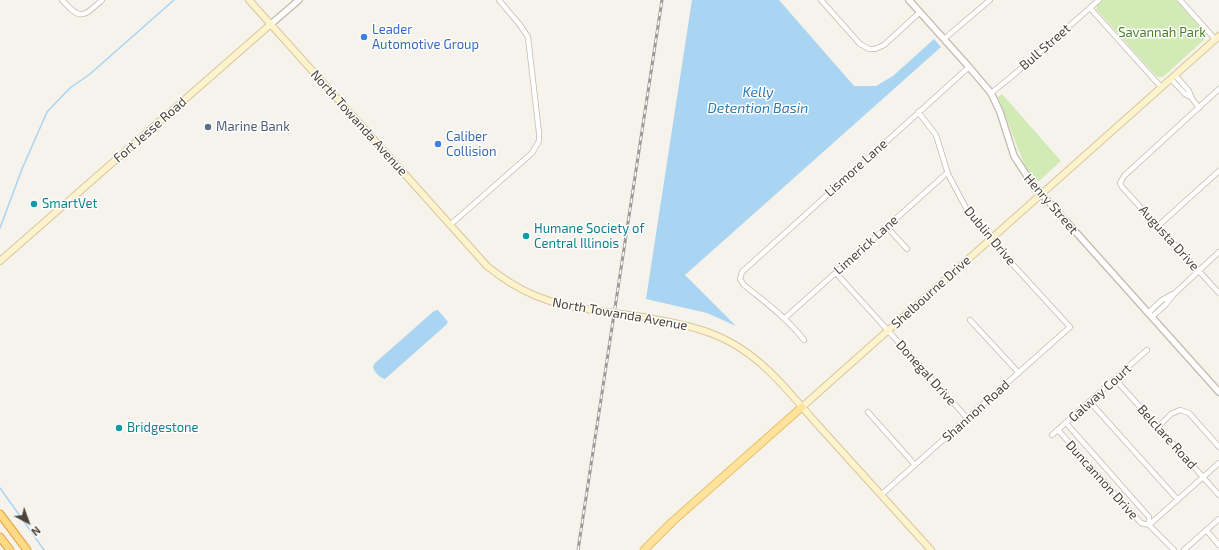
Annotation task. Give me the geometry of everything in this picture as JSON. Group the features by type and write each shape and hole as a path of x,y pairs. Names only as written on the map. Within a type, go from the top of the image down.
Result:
{"highway":[{"path":"0,514 27,550"},
{"path":"0,537 10,550"}],"main road":[{"name":"North Towanda Avenue","path":"249,0 487,266 510,283 541,299 574,307 691,326 732,342 763,364 931,550"},
{"name":"Fort Jesse Road","path":"0,261 271,24"},
{"name":"Shelbourne Drive","path":"644,550 672,522 1217,38"}],"street":[{"path":"62,0 78,15 88,12 102,0"},
{"name":"Fort Jesse Road","path":"271,24 299,0"},
{"path":"450,225 532,153 539,141 528,37 520,24 499,0"},
{"path":"821,0 860,44 875,49 884,45 920,12"},
{"name":"Henry Street","path":"910,0 991,93 1000,112 1014,156 1030,182 1219,392"},
{"path":"944,39 990,0"},
{"name":"Bull Street","path":"991,93 1099,0"},
{"path":"1180,0 1217,38"},
{"path":"1090,8 1161,87"},
{"name":"Lismore Lane","path":"785,318 742,283 740,275 744,269 969,67"},
{"path":"1173,77 1189,91 1191,97 1199,108 1219,89"},
{"name":"Augusta Drive","path":"1199,108 1124,176 1120,183 1219,293"},
{"name":"Dublin Drive","path":"918,112 936,135 947,173 966,208 990,239 1070,327"},
{"path":"1158,226 1219,171"},
{"name":"Limerick Lane","path":"785,318 947,173"},
{"path":"887,227 907,249"},
{"path":"1150,315 1162,300 1174,294 1219,252"},
{"name":"Donegal Drive","path":"836,273 968,419"},
{"path":"785,318 794,326 804,340"},
{"path":"970,320 1019,373"},
{"name":"Shannon Road","path":"881,495 1070,327"},
{"name":"Galway Court","path":"1052,435 1147,350"},
{"name":"Belclare Road","path":"1114,379 1219,495"},
{"path":"1090,402 1178,500"},
{"path":"1158,427 1171,414 1180,410 1189,413 1219,447"},
{"path":"868,412 915,465"},
{"name":"Duncannon Drive","path":"1066,423 1149,517 1150,524 1174,550"},
{"name":"Duncannon Drive","path":"1058,430 1141,523 1150,524"},
{"path":"1150,524 1219,463"},
{"path":"1184,550 1219,519"},
{"path":"1206,530 1219,545"}],"green space":[{"name":"Savannah Park","path":"1102,0 1176,0 1206,34 1206,38 1163,77 1157,77 1096,9 1097,5"},
{"path":"1002,94 1061,161 1039,181 1034,178 1024,164 998,97"}],"water":[{"name":"Kelly Detention Basin","path":"692,0 779,0 854,86 876,86 893,76 934,39 941,47 685,275 736,326 707,313 646,299"},
{"path":"438,310 448,322 446,325 385,379 381,377 373,367 375,363 434,311"}],"waterway":[{"path":"0,228 22,169 47,112 70,88 90,74 174,0"},
{"path":"0,488 44,550"}],"railway":[{"path":"578,550 662,0"}],"place":[{"name":"Leader Automotive Group","path":"364,37"},
{"name":"Marine Bank","path":"208,127"},
{"name":"Caliber Collision","path":"438,144"},
{"name":"SmartVet","path":"34,204"},
{"name":"Humane Society of Central Illinois","path":"526,236"},
{"name":"Bridgestone","path":"119,428"}]}
